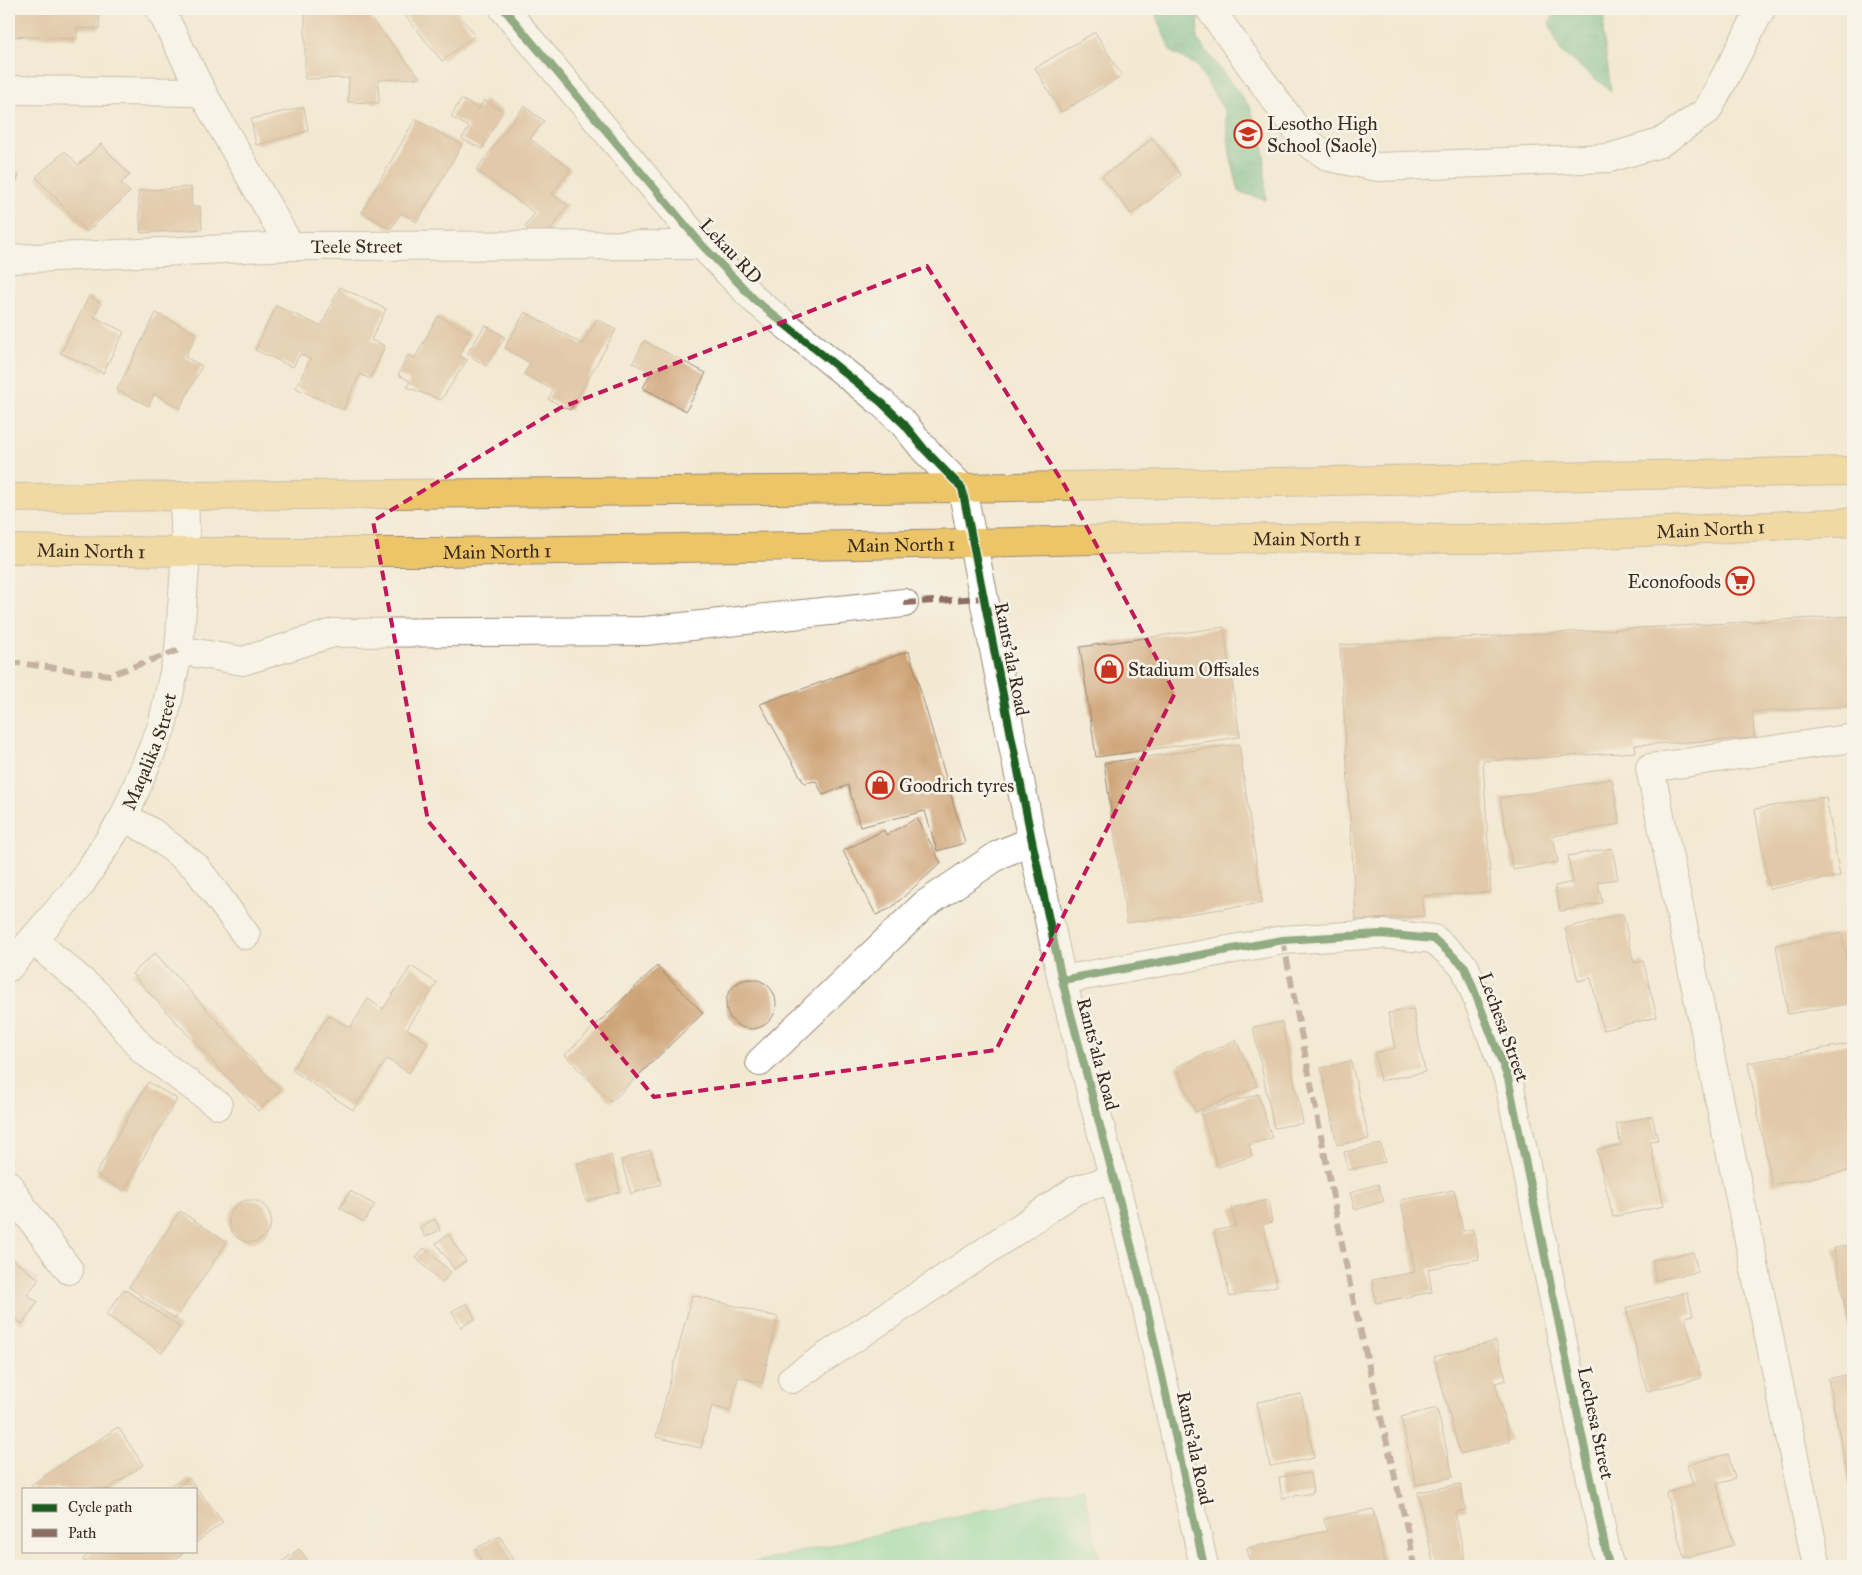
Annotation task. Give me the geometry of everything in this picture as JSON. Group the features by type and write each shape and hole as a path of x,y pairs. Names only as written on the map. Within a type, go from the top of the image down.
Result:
{"main road":[{"path":"9,498 962,488 1853,471"},
{"name":"Main North 1","path":"9,548 186,552 446,552 1174,538 1495,539 1853,522"}],"street":[{"path":"160,9 202,92 290,246"},
{"name":"Lekau RD","path":"504,9 702,245 755,300 882,403 904,424 925,450 962,488"},
{"path":"1210,9 1305,140 1329,157 1378,167 1609,158 1660,143 1707,111 1761,9"},
{"path":"9,90 202,92"},
{"name":"Teele Street","path":"12,259 290,246 702,245"},
{"name":"Rants'ala Road","path":"962,488 1032,841 1062,980 1144,1295 1204,1566"},
{"name":"Maqalika Street","path":"9,967 80,885 124,816 162,726 180,650 186,552 184,497"},
{"path":"180,650 243,661 332,632 645,632 904,604"},
{"path":"1817,1566 1650,768 1853,738"},
{"path":"124,816 153,833 196,866 246,935"},
{"path":"760,1062 924,905 1000,854 1032,841"},
{"name":"Lechesa Street","path":"1062,980 1283,940 1381,934 1434,939 1465,967 1508,1078 1609,1566"},
{"path":"33,940 98,995 144,1051 218,1105"},
{"path":"792,1379 1076,1190 1114,1179"},
{"path":"9,1186 69,1270"}],"highlighted area":[{"path":"927,266 1065,486 1175,693 996,1050 654,1097 428,821 373,521 560,408"}],"green space":[{"path":"1154,9 1200,9 1197,39 1250,107 1264,148 1266,200 1239,192 1230,154 1225,112 1197,66 1170,51"},
{"path":"1558,9 1605,9 1603,32 1611,91 1561,52 1549,23"},
{"path":"1083,1487 1101,1566 739,1566"}],"building":[{"path":"9,9 100,9 99,29 77,28 77,39 9,36"},
{"path":"305,9 363,9 420,78 378,80 379,103 348,102 349,78 305,79"},
{"path":"400,9 454,9 475,35 442,61"},
{"path":"1095,32 1122,76 1061,112 1035,68"},
{"path":"461,99 479,109 484,100 503,111 482,149 462,139 469,127 451,117"},
{"path":"524,106 544,121 530,139 571,169 552,194 568,206 543,240 525,227 535,213 476,170"},
{"path":"304,107 308,131 256,145 251,119"},
{"path":"415,119 462,145 417,222 401,213 391,229 362,212"},
{"path":"1152,138 1181,175 1131,214 1102,176 1133,155"},
{"path":"101,144 130,175 121,183 130,192 87,232 36,177 65,151 78,165"},
{"path":"9,171 19,175 9,200"},
{"path":"191,187 192,207 200,206 202,229 141,233 138,191"},
{"path":"340,287 386,309 371,340 385,346 370,379 360,374 343,410 296,388 310,359 300,354 293,367 255,350 276,306 321,326"},
{"path":"89,296 101,303 94,317 124,332 103,373 61,353"},
{"path":"525,312 582,344 597,319 616,330 570,410 548,399 553,390 524,374 530,363 505,348"},
{"path":"156,313 197,334 185,357 202,366 180,408 154,394 149,406 117,390"},
{"path":"438,316 471,333 459,356 467,360 441,400 407,387 410,381 398,375 408,355 415,358"},
{"path":"485,325 505,337 486,366 467,354"},
{"path":"644,341 706,373 686,411 643,388 651,372 633,363"},
{"path":"1853,616 1853,706 1753,712 1754,738 1635,745 1636,752 1483,761 1491,892 1423,896 1424,916 1356,920 1340,645"},
{"path":"1224,627 1240,737 1096,757 1080,647"},
{"path":"909,651 965,843 937,851 925,811 860,827 848,785 823,795 816,781 804,783 760,704"},
{"path":"1239,744 1262,903 1127,923 1104,763"},
{"path":"1612,779 1620,824 1553,836 1558,862 1513,870 1500,798"},
{"path":"1826,797 1840,876 1769,889 1755,809"},
{"path":"917,818 941,863 891,908 876,915 843,851 884,830 886,835"},
{"path":"1612,848 1618,879 1598,882 1602,903 1560,911 1555,886 1573,882 1568,856"},
{"path":"1623,914 1634,963 1643,961 1657,1017 1603,1030 1591,978 1578,981 1565,928"},
{"path":"1842,933 1853,1003 1788,1014 1776,945"},
{"path":"155,953 280,1090 258,1111 132,974"},
{"path":"411,966 437,983 407,1029 428,1043 409,1073 387,1059 353,1110 292,1070 329,1015 350,1028 368,999 383,1009"},
{"path":"657,966 703,1013 611,1102 565,1055"},
{"path":"751,979 761,981 769,986 774,994 776,1004 774,1014 769,1022 761,1027 751,1029 741,1027 733,1022 728,1014 726,1004 728,994 733,986 741,981"},
{"path":"1413,1009 1425,1072 1380,1081 1375,1053 1395,1048 1388,1013"},
{"path":"1282,1022 1303,1123 1274,1128 1253,1027"},
{"path":"1236,1040 1257,1086 1196,1112 1176,1067"},
{"path":"1853,1043 1853,1170 1772,1185 1748,1063"},
{"path":"1351,1061 1369,1139 1337,1145 1321,1068"},
{"path":"148,1082 177,1099 124,1191 96,1174"},
{"path":"1258,1094 1272,1138 1249,1145 1252,1156 1218,1167 1201,1112"},
{"path":"1652,1116 1658,1140 1650,1141 1664,1206 1613,1217 1597,1150 1621,1145 1616,1124"},
{"path":"1381,1144 1385,1162 1348,1170 1344,1152"},
{"path":"650,1150 661,1184 631,1194 621,1160"},
{"path":"611,1155 620,1192 586,1201 577,1164"},
{"path":"1378,1184 1384,1201 1355,1210 1350,1193"},
{"path":"1454,1190 1463,1231 1473,1229 1479,1259 1428,1269 1432,1292 1376,1303 1372,1280 1415,1272 1401,1200"},
{"path":"350,1191 375,1205 364,1222 340,1208"},
{"path":"250,1200 265,1206 271,1221 265,1236 250,1242 235,1236 229,1221 235,1206"},
{"path":"1268,1200 1272,1222 1263,1225 1277,1286 1230,1297 1214,1231 1236,1226 1231,1208"},
{"path":"9,1205 18,1219 9,1225"},
{"path":"180,1211 227,1242 175,1319 129,1287"},
{"path":"435,1219 440,1230 425,1237 420,1227"},
{"path":"448,1234 466,1261 454,1269 436,1243"},
{"path":"1853,1245 1853,1333 1850,1334 1834,1248"},
{"path":"424,1248 451,1272 442,1282 416,1258"},
{"path":"1693,1252 1698,1272 1656,1280 1652,1260"},
{"path":"9,1257 39,1279 27,1295 38,1302 22,1324 12,1316 9,1320"},
{"path":"124,1289 180,1327 162,1353 106,1315"},
{"path":"1687,1292 1693,1315 1685,1317 1701,1378 1647,1391 1626,1308"},
{"path":"692,1295 778,1317 762,1383 738,1377 730,1411 712,1406 701,1448 656,1437"},
{"path":"467,1303 475,1319 461,1327 452,1311"},
{"path":"1496,1341 1506,1380 1495,1383 1510,1441 1460,1454 1434,1357"},
{"path":"1853,1373 1853,1497 1852,1497 1828,1379"},
{"path":"1301,1394 1314,1458 1270,1466 1257,1402"},
{"path":"1437,1408 1453,1477 1416,1485 1401,1417"},
{"path":"118,1427 143,1465 109,1488 33,1488 31,1485"},
{"path":"1728,1454 1735,1479 1717,1484 1734,1545 1684,1558 1666,1493 1693,1485 1687,1465"},
{"path":"1310,1473 1313,1493 1282,1498 1279,1477"},
{"path":"189,1478 197,1488 176,1488"},
{"path":"1460,1484 1466,1510 1455,1512 1466,1566 1434,1566 1418,1492"},
{"path":"198,1490 223,1522 198,1541"},
{"path":"1373,1509 1386,1566 1251,1566 1247,1548 1327,1531 1324,1519"},
{"path":"500,1536 514,1562 507,1566 484,1566 475,1549"},
{"path":"299,1549 312,1566 276,1566"},
{"path":"92,1552 185,1552 166,1566 88,1566 83,1559"}],"marked path":[{"path":"904,603 983,598"},
{"path":"9,662 110,675 179,650"},
{"path":"1283,940 1351,1290 1410,1541 1414,1566"}],"cycle path":[{"path":"504,9 702,245 755,300 882,403 904,424 925,450 962,488 1032,841 1062,980 1144,1295 1204,1566"},
{"path":"1062,980 1283,940 1381,934 1434,939 1465,967 1508,1078 1609,1566"}],"place":[{"name":"Lesotho High School (Saole)","path":"1248,134"},
{"name":"Econofoods","path":"1740,581"},
{"name":"Stadium Offsales","path":"1109,669"},
{"name":"Goodrich tyres","path":"880,785"}]}
